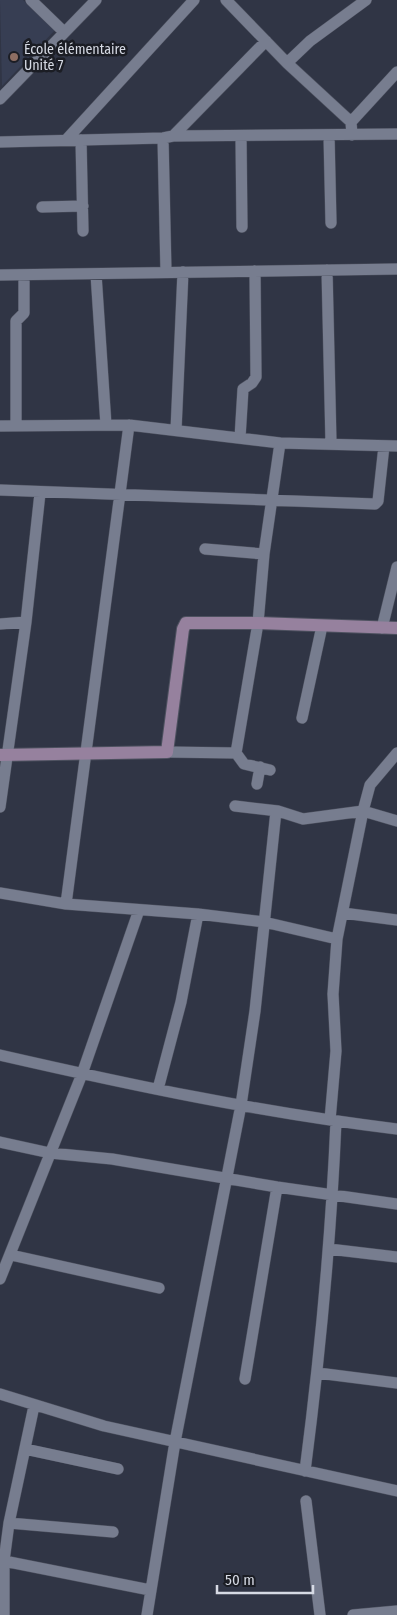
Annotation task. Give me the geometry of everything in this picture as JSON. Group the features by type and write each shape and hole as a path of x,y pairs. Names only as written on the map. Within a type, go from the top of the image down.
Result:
{"street":[{"path":"31,0 64,32"},
{"path":"0,99 96,0"},
{"path":"66,140 194,0"},
{"path":"226,0 287,63 352,122"},
{"path":"287,63 310,41 366,0"},
{"path":"166,272 168,137 266,41"},
{"path":"352,135 352,122 397,72"},
{"path":"0,142 168,137 397,134"},
{"path":"329,135 331,223"},
{"path":"241,137 242,226"},
{"path":"81,140 84,231"},
{"path":"42,207 83,206"},
{"path":"0,275 397,269"},
{"path":"328,270 331,443"},
{"path":"240,438 243,389 252,383 256,377 255,271"},
{"path":"176,430 183,272"},
{"path":"96,274 106,425"},
{"path":"16,426 16,321 24,313 24,275"},
{"path":"66,904 129,425"},
{"path":"0,426 129,425 280,443 397,446"},
{"path":"257,784 265,768 244,764 236,753 258,623 264,554 280,443"},
{"path":"0,490 271,502 375,504 378,501 384,446"},
{"path":"0,807 4,755 26,622 40,493"},
{"path":"205,549 264,554"},
{"path":"382,628 397,566"},
{"path":"0,624 26,622"},
{"path":"167,752 184,624 258,623 397,628"},
{"path":"302,718 322,626"},
{"path":"4,755 167,752 236,753"},
{"path":"305,1471 318,1373 333,1194 333,1121 336,1051 333,994 336,939 363,811 373,779 397,753"},
{"path":"236,806 276,811 306,819 363,811 397,821"},
{"path":"147,1615 175,1442 241,1105 255,1011 276,811"},
{"path":"0,893 66,904 198,914 264,922 336,939"},
{"path":"0,1279 82,1074 139,910"},
{"path":"343,913 397,920"},
{"path":"158,1089 181,1002 198,914"},
{"path":"0,1055 82,1074 241,1105 333,1121 397,1129"},
{"path":"0,1142 50,1153 112,1159 277,1187 397,1204"},
{"path":"245,1380 277,1187"},
{"path":"329,1249 397,1258"},
{"path":"11,1255 159,1288"},
{"path":"318,1373 397,1383"},
{"path":"0,1394 34,1406 175,1442 397,1491"},
{"path":"4,1615 4,1561 9,1523 34,1406"},
{"path":"25,1449 118,1469"},
{"path":"306,1501 320,1615"},
{"path":"9,1523 113,1532"},
{"path":"4,1561 150,1590"},
{"path":"353,1615 397,1611"}],"shaded area":[{"name":"École élémentaire Unité 7","path":"0,0 23,0 55,30 2,86"}],"place":[{"name":"École élémentaire Unité 7","path":"14,57"}]}
